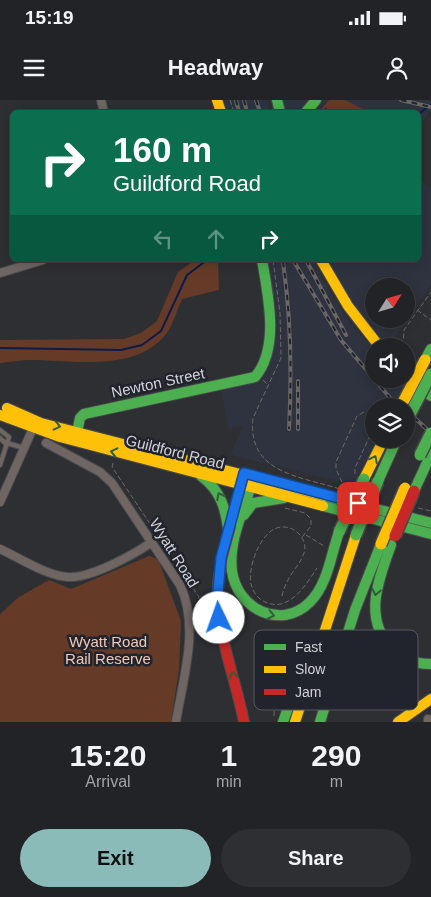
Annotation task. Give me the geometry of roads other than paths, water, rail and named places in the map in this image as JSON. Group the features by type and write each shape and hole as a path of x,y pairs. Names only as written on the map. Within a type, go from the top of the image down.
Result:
{"main road":[{"path":"308,110 316,100"},
{"name":"Newton Street","path":"75,443 80,418 84,414 254,377 261,371 270,319 267,284 262,262"},
{"path":"322,262 348,306 374,338"},
{"path":"405,398 431,349"},
{"path":"415,405 431,374"},
{"path":"415,375 431,396"},
{"name":"Guildford Road","path":"0,406 34,425 75,443 190,470 248,480 287,497 431,534"},
{"name":"Guildford Road","path":"0,415 34,425 78,431 248,480 431,523"},
{"path":"349,630 355,610 426,457 431,433"},
{"path":"248,480 232,569 235,586 250,606 272,616 286,616 311,601 321,583 360,478 378,448"},
{"path":"324,630 356,535 393,448"},
{"path":"190,470 211,482 220,493 225,509 229,535"},
{"path":"244,722 219,618 219,574 221,558 248,480"},
{"path":"242,518 253,503 287,497"},
{"path":"378,630 373,610 386,545"},
{"path":"315,630 324,604 340,578"},
{"path":"418,664 431,664"},
{"path":"418,708 431,699"},
{"path":"283,722 287,710"},
{"path":"295,722 299,710"},
{"path":"320,722 324,710"},
{"path":"398,722 415,710"}],"street":[{"path":"0,273 36,262"},
{"path":"0,502 34,425"},
{"name":"Wyatt Road","path":"46,443 100,472 112,483 180,585 187,601 190,618 187,656 176,722"},
{"path":"0,549 55,574 78,577 133,555 152,542"}],"lane":[{"path":"0,430 8,434 7,445 0,465"},
{"path":"0,438 7,445 24,448"}],"waterway":[{"path":"421,112 431,104"},
{"path":"0,348 121,350 142,345 161,331 187,275 204,262"}],"railway":[{"path":"236,100 238,110"},
{"path":"244,100 246,110"},
{"path":"256,100 259,110"},
{"path":"401,100 431,107"},
{"path":"283,262 290,346 289,429"},
{"path":"294,262 341,340 390,398"},
{"path":"307,262 346,335"},
{"path":"298,381 298,429"},
{"path":"415,418 431,433"}],"park label":[{"name":"Wyatt Road Rail Reserve","path":"108,650"}]}
